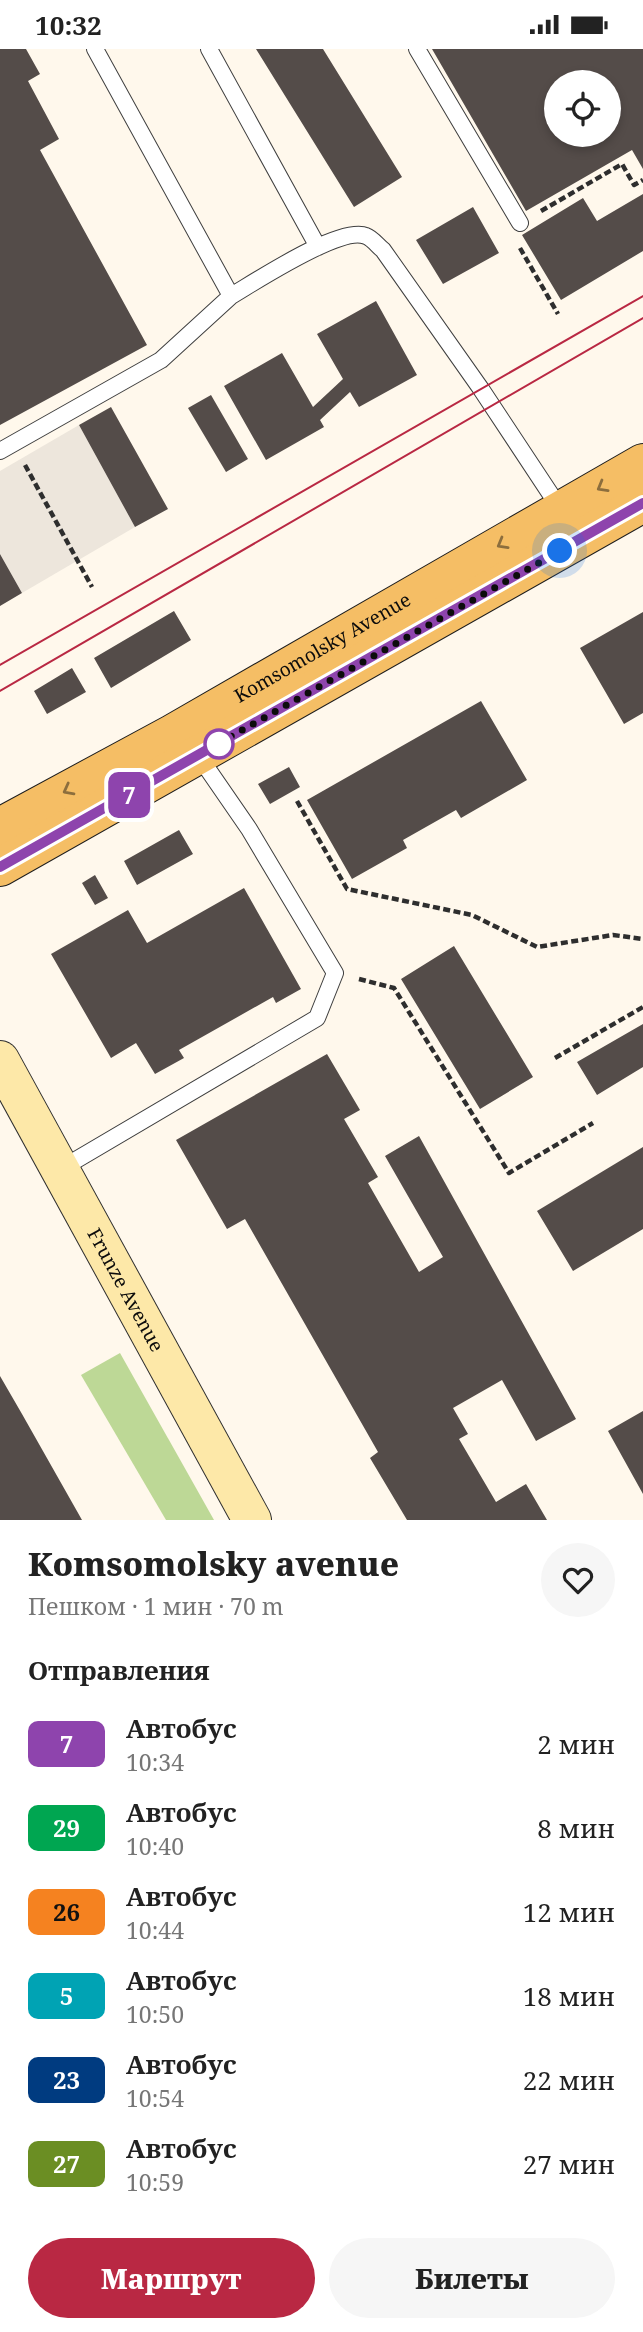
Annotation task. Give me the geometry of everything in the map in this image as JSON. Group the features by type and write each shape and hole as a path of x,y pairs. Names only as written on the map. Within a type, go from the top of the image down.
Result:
{"main road":[{"name":"Komsomolsky Avenue","path":"0,827 172,734 643,463"},
{"name":"Komsomolsky Avenue","path":"0,867 643,503"},
{"name":"Frunze Avenue","path":"0,1060 252,1520"}],"lane":[{"path":"95,49 231,296"},
{"path":"209,49 318,247"},
{"path":"417,49 520,223"},
{"path":"6,447 161,360 231,296 318,247 348,234 365,235 383,250 481,389 561,510"},
{"path":"59,1170 317,1018 335,973 249,829 198,755"}],"path":[{"path":"547,208 622,164 634,185 643,180"},
{"path":"537,277 558,314"},
{"path":"6,447 92,587"},
{"path":"297,801 347,888 472,915 537,947 613,935 643,939"},
{"path":"335,973 394,988 509,1173 593,1123"},
{"path":"555,1059 643,1007"}],"green space":[{"path":"120,1353 214,1520 166,1520 81,1375"}],"shaded area":[{"path":"79,425 135,527 22,593 0,554 0,471"}],"building":[{"path":"0,49 26,49 40,74 28,81 59,139 40,150 147,345 0,425"},
{"path":"256,49 323,49 402,177 354,207"},
{"path":"432,49 643,49 643,169 632,150 526,211"},
{"path":"643,194 643,251 561,300 522,235 583,198 597,221"},
{"path":"473,207 499,253 443,284 416,240"},
{"path":"376,301 417,375 359,407 350,392 320,420 324,427 266,460 224,386 282,353 313,407 343,379 317,334"},
{"path":"211,395 248,459 226,472 188,408"},
{"path":"111,407 168,509 135,527 79,425"},
{"path":"0,554 22,593 0,606"},
{"path":"174,611 191,640 111,688 94,658"},
{"path":"643,612 643,713 624,724 580,648"},
{"path":"72,668 86,692 47,714 34,691"},
{"path":"481,701 527,780 461,818 456,810 403,840 407,848 352,879 307,800"},
{"path":"289,767 300,787 270,804 258,784"},
{"path":"179,830 193,854 137,885 124,861"},
{"path":"95,875 108,898 95,905 82,883"},
{"path":"244,888 301,989 276,1003 273,997 179,1050 184,1058 155,1074 136,1043 111,1058 51,954 128,910 147,943"},
{"path":"454,946 533,1077 480,1109 401,979"},
{"path":"643,1024 643,1067 597,1095 577,1062"},
{"path":"327,1054 360,1110 344,1119 378,1177 368,1183 419,1272 443,1257 385,1156 419,1136 576,1419 536,1441 502,1380 453,1408 468,1434 459,1439 496,1502 526,1484 547,1520 407,1520 370,1458 378,1452 245,1219 227,1229 176,1140"},
{"path":"643,1147 643,1229 573,1271 537,1211"},
{"path":"0,1376 22,1414 82,1520 0,1520"},
{"path":"643,1411 643,1494 608,1431"}],"tram line":[{"path":"0,665 643,296"},
{"path":"0,691 643,318"}],"bus line":[{"name":"7","path":"0,867 643,503"}],"route":[{"path":"219,744 214,746 560,551"}]}
